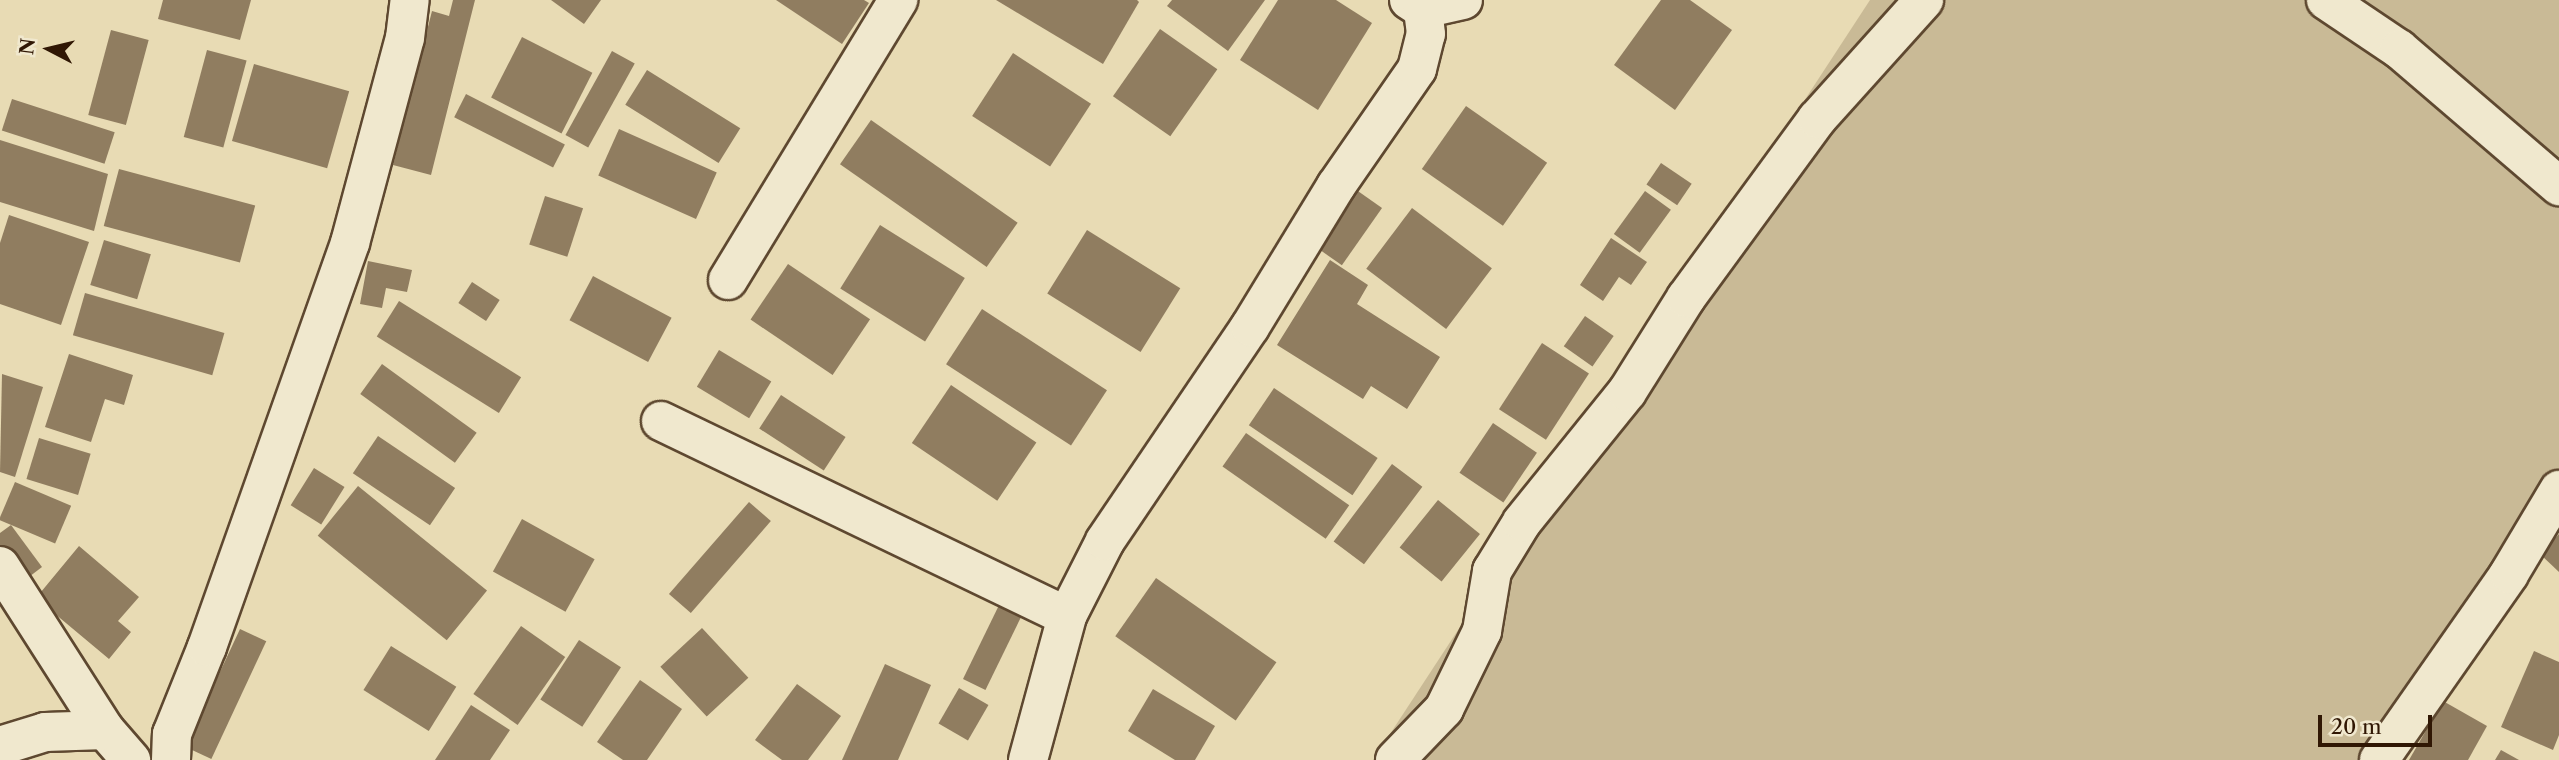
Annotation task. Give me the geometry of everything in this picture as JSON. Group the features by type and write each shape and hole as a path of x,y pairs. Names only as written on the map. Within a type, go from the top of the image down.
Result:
{"street":[{"path":"171,760 172,734 212,634 350,243 405,38 410,0"},
{"path":"728,280 898,0"},
{"path":"1028,760 1067,616 1105,541 1250,327 1336,186 1416,69 1426,34 1416,5 1463,0"},
{"path":"1395,760 1444,709 1482,631 1492,571 1522,522 1627,393 1686,298 1817,119 1924,0"},
{"path":"2326,0 2399,49 2559,186"},
{"path":"661,421 1067,616"},
{"path":"2379,760 2509,574 2559,490"},
{"path":"0,566 105,730 131,760"},
{"path":"0,746 46,732 105,730"}],"shaded area":[{"path":"1870,0 2559,0 2559,485 2362,760 1373,760"}],"building":[{"path":"163,0 251,0 240,40 158,19"},
{"path":"453,0 475,0 431,175 393,165 432,11 449,16"},
{"path":"551,0 601,0 584,24"},
{"path":"776,0 864,0 869,3 842,44"},
{"path":"996,0 1137,0 1139,2 1103,64"},
{"path":"1172,0 1265,0 1228,51 1167,6"},
{"path":"1278,0 1336,0 1372,23 1318,110 1240,60"},
{"path":"1661,0 1690,0 1732,30 1675,110 1614,65"},
{"path":"1160,29 1217,69 1170,136 1113,96"},
{"path":"111,30 149,40 126,125 88,115"},
{"path":"522,37 592,73 562,133 491,98"},
{"path":"207,50 247,61 223,148 184,137"},
{"path":"612,51 635,64 588,148 565,135"},
{"path":"1013,53 1091,104 1050,167 972,116"},
{"path":"254,64 349,91 327,168 232,141"},
{"path":"647,70 740,128 719,163 625,105"},
{"path":"466,94 565,144 553,168 454,117"},
{"path":"12,99 115,132 105,164 2,130"},
{"path":"1466,106 1547,163 1503,226 1422,169"},
{"path":"871,120 1018,223 987,267 840,164"},
{"path":"619,129 717,173 696,219 598,176"},
{"path":"0,140 108,174 94,231 0,202"},
{"path":"1661,163 1692,184 1677,205 1646,185"},
{"path":"119,169 255,205 240,262 104,226"},
{"path":"1355,189 1382,208 1342,265 1315,246"},
{"path":"1645,191 1671,210 1640,253 1614,234"},
{"path":"545,196 583,208 567,257 529,245"},
{"path":"1412,208 1492,268 1446,329 1366,269"},
{"path":"9,215 89,242 61,325 0,304 0,243"},
{"path":"880,225 965,278 925,342 840,289"},
{"path":"1087,230 1180,288 1141,352 1047,294"},
{"path":"1611,238 1647,262 1631,285 1619,277 1603,301 1580,285"},
{"path":"104,240 151,254 137,299 90,285"},
{"path":"1330,260 1368,285 1357,304 1440,357 1407,409 1371,386 1363,399 1277,345"},
{"path":"368,261 412,270 407,292 386,288 382,308 360,304"},
{"path":"788,264 870,319 833,375 751,320"},
{"path":"593,276 672,318 648,362 570,320"},
{"path":"472,282 500,300 486,321 458,303"},
{"path":"85,293 224,333 212,375 73,335"},
{"path":"399,301 521,377 499,413 377,337"},
{"path":"982,309 1107,390 1071,446 946,364"},
{"path":"1585,316 1614,336 1592,366 1564,346"},
{"path":"1542,343 1589,373 1546,440 1499,409"},
{"path":"719,350 771,381 749,418 697,387"},
{"path":"69,354 133,375 124,405 105,399 91,442 45,427"},
{"path":"382,364 477,433 455,463 360,394"},
{"path":"2,374 43,387 15,477 0,472"},
{"path":"951,385 1036,443 997,501 912,443"},
{"path":"1274,388 1378,458 1352,495 1249,425"},
{"path":"781,395 846,437 824,470 759,429"},
{"path":"1493,423 1537,453 1503,502 1459,473"},
{"path":"1246,433 1349,505 1326,539 1222,467"},
{"path":"378,436 455,488 430,525 353,473"},
{"path":"39,438 91,454 78,495 26,479"},
{"path":"1392,464 1422,487 1364,564 1334,541"},
{"path":"314,468 345,487 321,524 291,505"},
{"path":"15,482 71,506 55,544 0,520"},
{"path":"358,486 487,590 447,640 318,536"},
{"path":"1438,500 1480,534 1442,581 1400,547"},
{"path":"749,502 771,521 691,613 669,594"},
{"path":"522,519 595,559 566,612 493,571"},
{"path":"11,525 42,567 21,583 0,555 0,533"},
{"path":"2559,534 2559,572 2540,554"},
{"path":"79,546 139,597 118,621 131,632 109,659 36,598"},
{"path":"1156,578 1276,662 1236,720 1115,636"},
{"path":"1002,599 1024,610 985,690 963,679"},
{"path":"521,626 565,657 518,725 473,694"},
{"path":"702,628 748,678 707,717 660,667"},
{"path":"240,629 266,641 211,759 185,747"},
{"path":"579,640 621,667 582,727 540,700"},
{"path":"391,646 456,687 429,731 363,690"},
{"path":"2534,651 2559,662 2559,735 2553,750 2501,727"},
{"path":"885,664 931,685 898,760 842,760"},
{"path":"640,680 682,709 647,760 623,760 597,742"},
{"path":"797,684 841,716 808,760 782,760 755,740"},
{"path":"959,688 988,705 968,741 938,724"},
{"path":"1153,689 1215,726 1195,760 1175,760 1128,731"},
{"path":"2443,701 2487,726 2468,760 2409,760"},
{"path":"471,705 510,730 490,760 435,760"},
{"path":"2501,750 2519,760 2495,760"}]}
